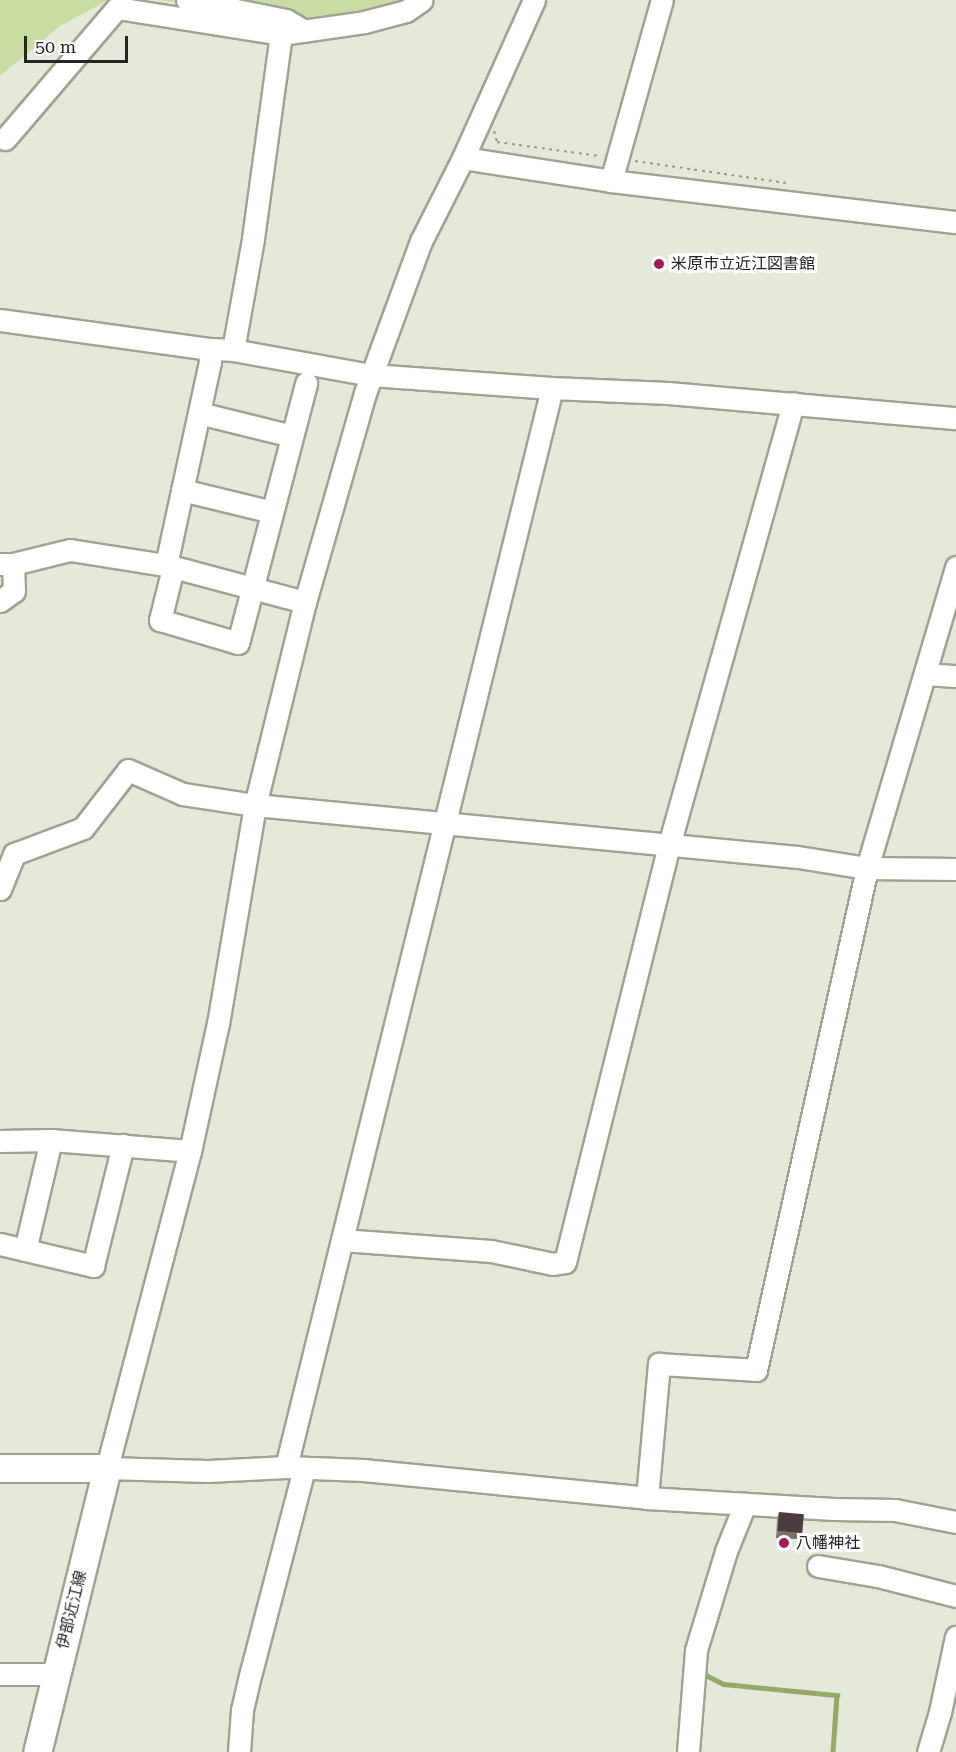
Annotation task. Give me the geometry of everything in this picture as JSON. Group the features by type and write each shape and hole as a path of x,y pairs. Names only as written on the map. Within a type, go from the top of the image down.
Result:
{"main road":[{"path":"0,1468 107,1468"},
{"name":"伊部近江線","path":"37,1752 107,1468"}],"street":[{"path":"187,0 286,20 304,31"},
{"path":"5,139 117,8 281,34 364,22 406,11 422,0"},
{"path":"534,0 463,158 421,241 371,375 305,602 255,805 218,1023 190,1151 107,1468 208,1471 295,1467 363,1470 647,1497 745,1504 895,1510 956,1522"},
{"path":"611,181 662,0"},
{"path":"233,350 253,239 281,34"},
{"path":"463,158 611,181 956,222"},
{"path":"0,320 209,349 233,350 371,375 552,388 668,393 956,418"},
{"path":"209,349 210,362 182,490 160,620 237,643 254,589 306,383"},
{"path":"239,1752 242,1710 342,1240 552,388"},
{"path":"342,1240 491,1251 553,1264 565,1262 669,845 793,403"},
{"path":"199,413 292,436"},
{"path":"182,490 272,512"},
{"path":"0,601 14,591 6,564 70,550 169,567 305,602"},
{"path":"647,1497 659,1364 756,1370 867,868 956,567"},
{"path":"925,674 956,676"},
{"path":"0,889 14,854 83,828 128,770 183,794 255,805 445,821 798,857 867,868 956,869"},
{"path":"0,1141 51,1140 190,1151"},
{"path":"25,1250 51,1140"},
{"path":"0,1244 93,1266 123,1145"},
{"path":"688,1752 696,1650 726,1551 745,1504"},
{"path":"818,1566 878,1576 956,1596"},
{"path":"928,1752 940,1712 956,1637"},
{"path":"0,1674 56,1674"}],"path":[{"path":"493,128 497,142 603,157"},
{"path":"626,160 790,183"}],"green space":[{"path":"0,0 108,0 60,26 0,76"},
{"path":"158,0 404,0 390,11 314,26 269,5 245,2 197,5"}],"building":[{"path":"779,1512 804,1514 802,1533 777,1531"}],"waterway":[{"path":"704,1674 724,1684 837,1695 833,1752"}],"place":[{"name":"米原市立近江図書館","path":"659,264"},
{"name":"八幡神社","path":"784,1543"}]}
